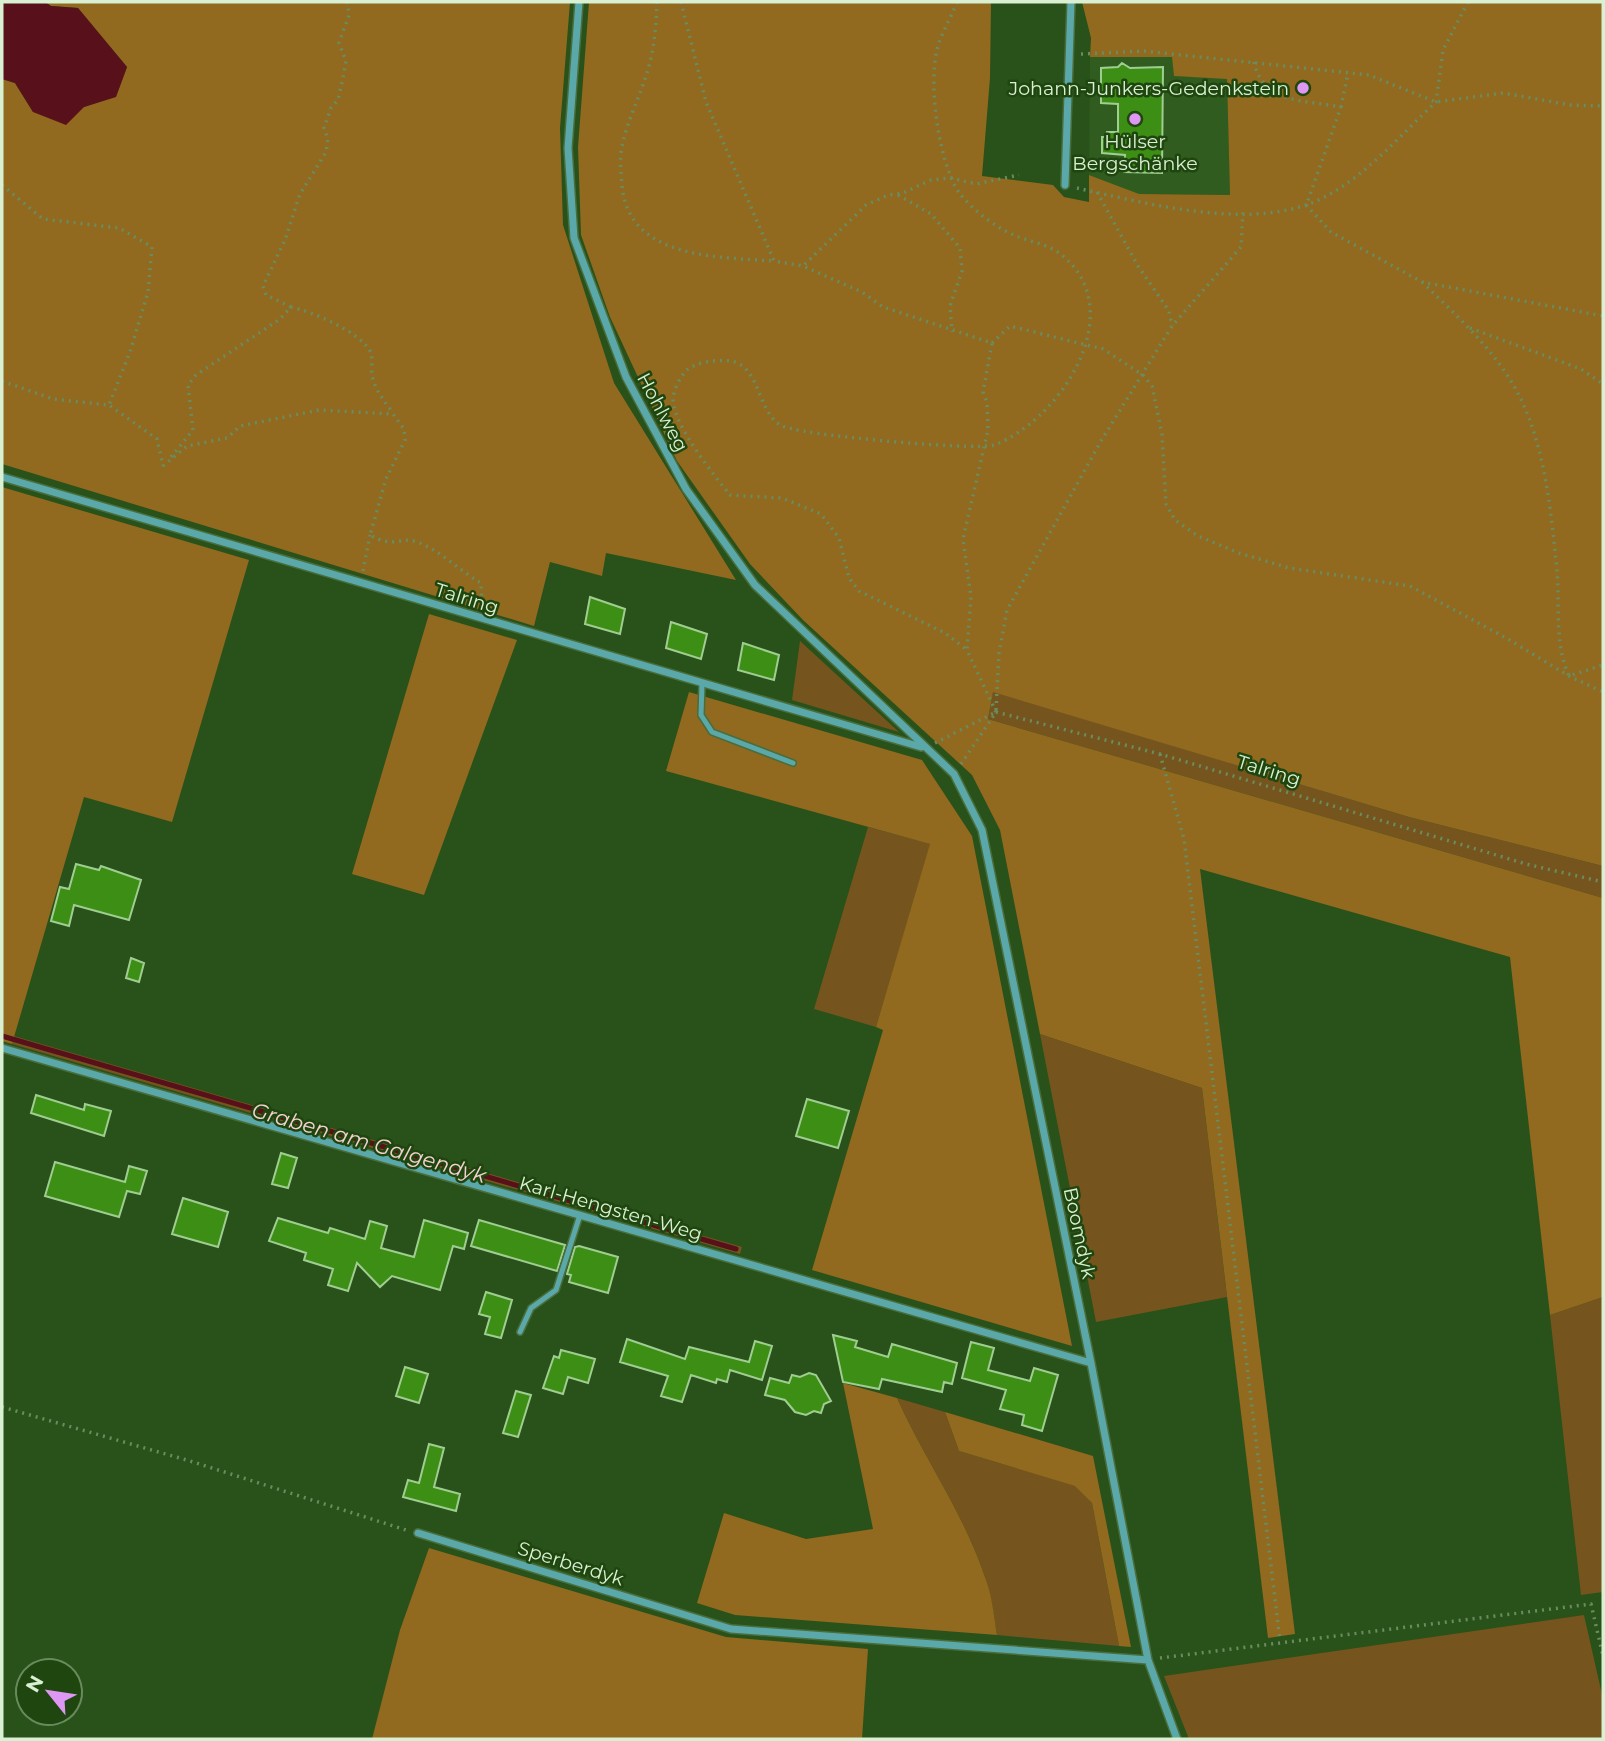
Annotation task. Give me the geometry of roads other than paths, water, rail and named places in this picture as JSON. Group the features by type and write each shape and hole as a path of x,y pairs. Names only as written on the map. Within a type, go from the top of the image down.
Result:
{"street":[{"name":"Hohlweg","path":"579,2 568,148 574,238 626,377 686,489 755,585 925,748"},
{"path":"1065,185 1070,2"},
{"name":"Talring","path":"2,477 925,748"},
{"name":"Boomdyk","path":"925,748 954,774 982,830 1091,1363 1148,1660 1177,1739"},
{"name":"Karl-Hengsten-Weg","path":"2,1048 1091,1363"},
{"name":"Sperberdyk","path":"418,1533 731,1629 1148,1660"}],"lane":[{"path":"702,684 701,715 712,732 793,763"},
{"path":"520,1332 531,1308 556,1290 580,1215"}],"waterway":[{"name":"Graben am Galgendyk","path":"2,1036 736,1249"}],"place":[{"name":"Johann-Junkers-Gedenkstein","path":"1303,88"},
{"name":"Hülser Bergschänke","path":"1135,119"}]}
